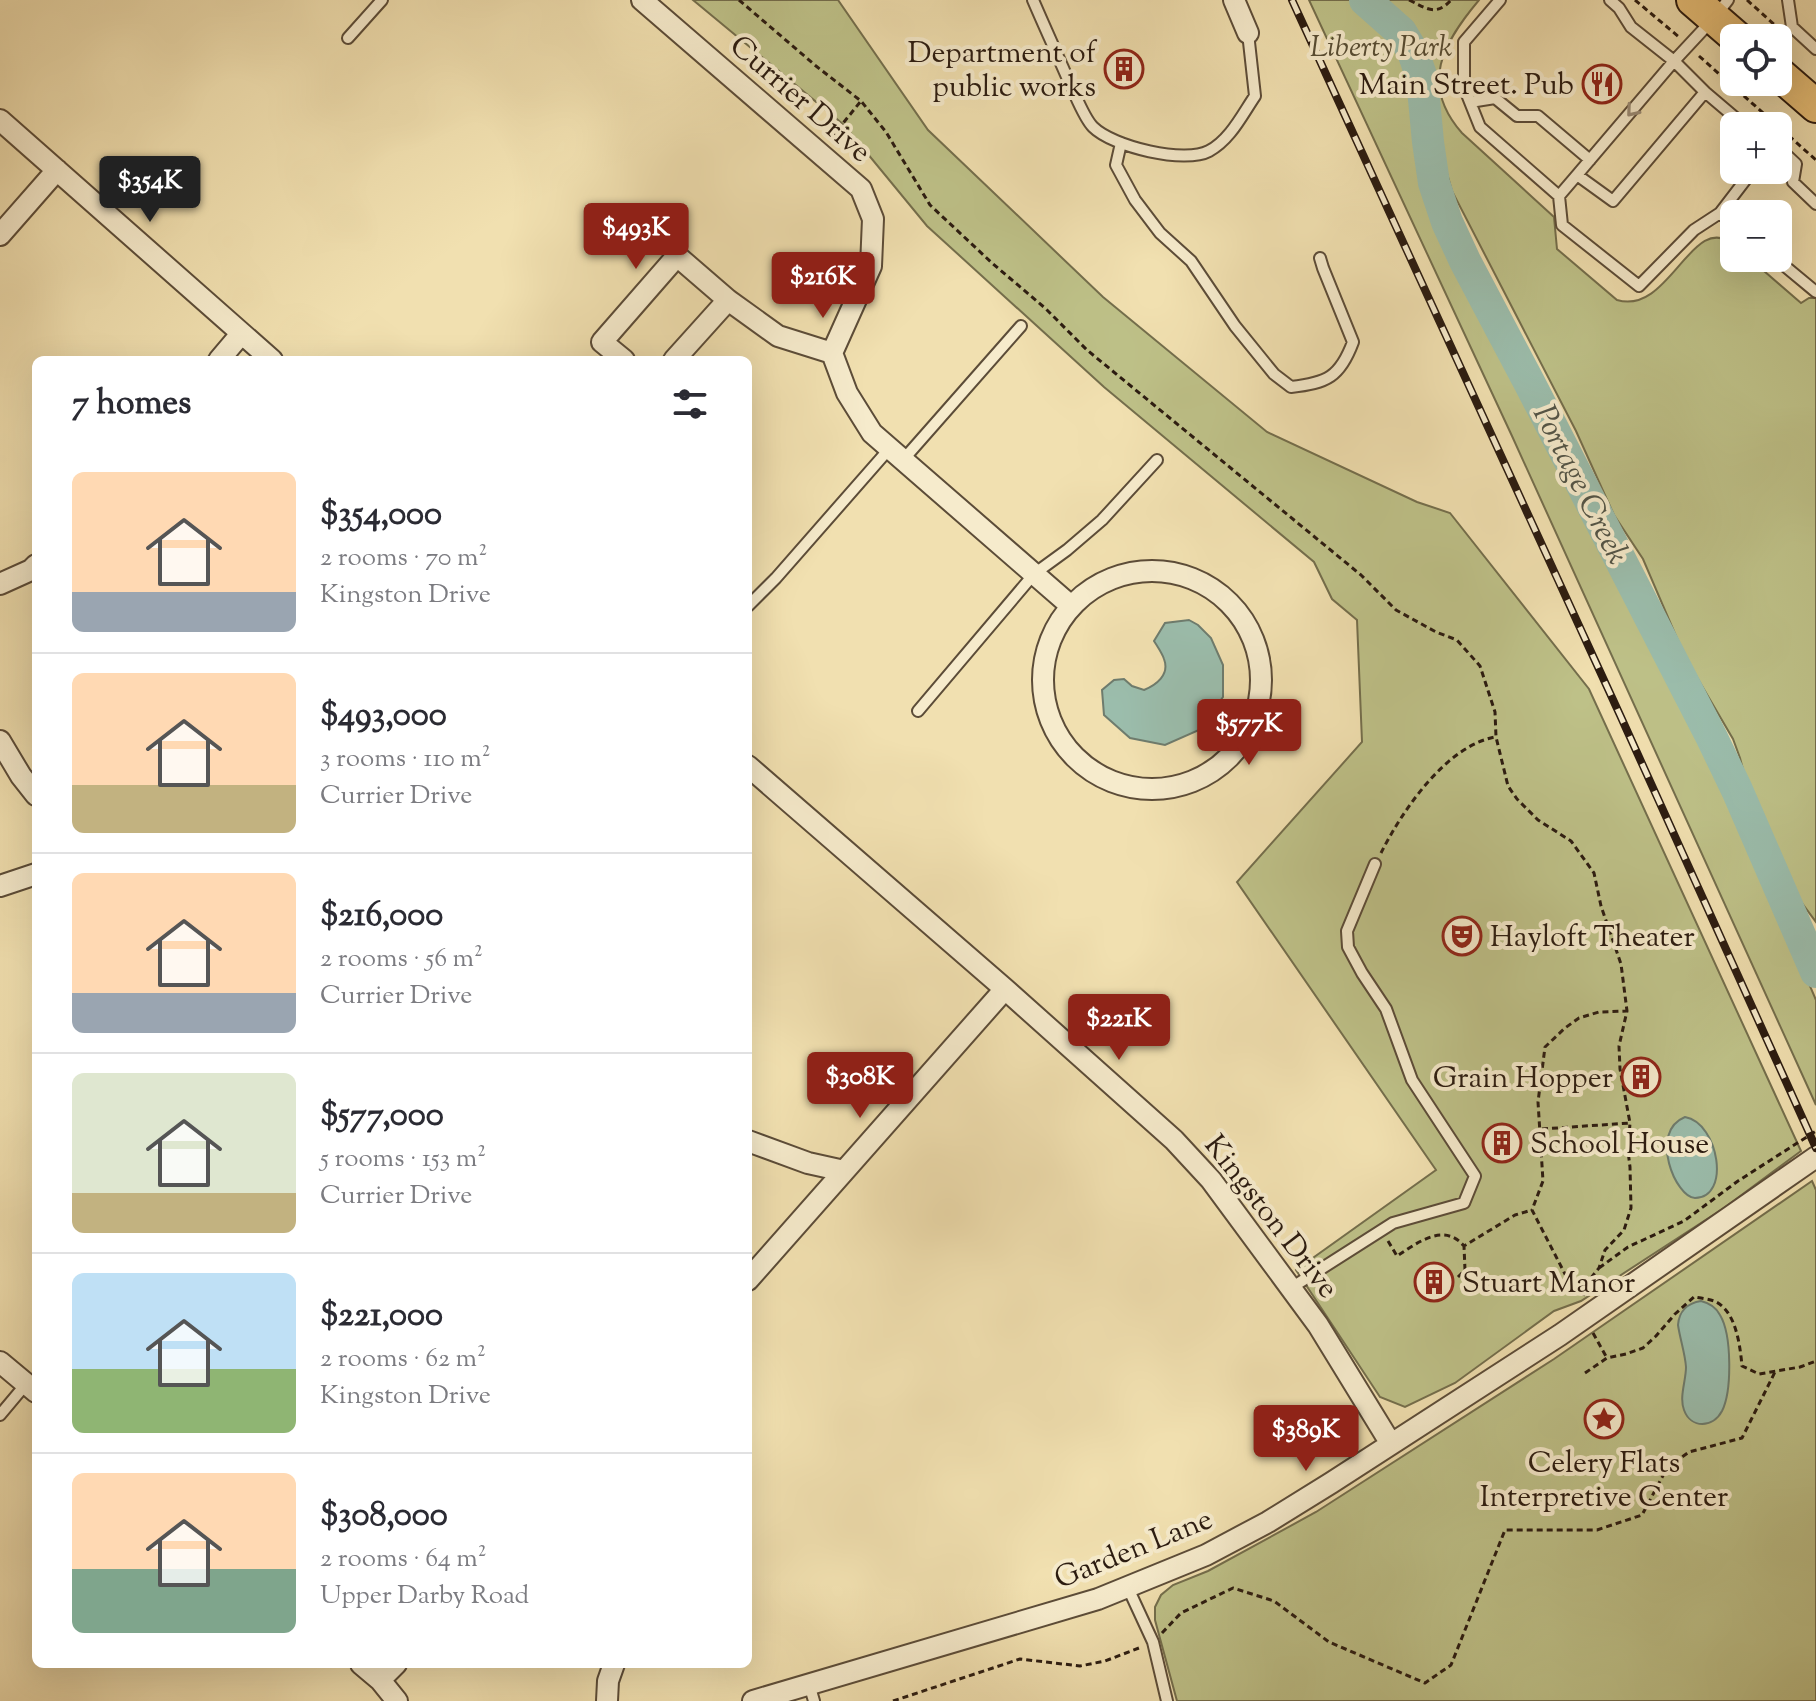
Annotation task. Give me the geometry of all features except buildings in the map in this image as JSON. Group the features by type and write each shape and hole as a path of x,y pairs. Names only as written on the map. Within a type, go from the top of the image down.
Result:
{"main road":[{"path":"1792,85 1816,106"}],"street":[{"name":"Currier Drive","path":"642,0 861,189 873,219 871,266 832,353"},
{"path":"1234,0 1248,33"},
{"path":"0,120 267,356"},
{"path":"0,235 57,170"},
{"path":"619,356 602,342 677,256 728,300 778,336 832,353 847,393 872,433 1071,606"},
{"path":"678,356 728,300"},
{"path":"222,356 241,334"},
{"path":"0,584 32,569"},
{"path":"1142,571 1178,573 1211,587 1238,612 1255,644 1257,655 1261,679 1256,715 1238,747 1211,772 1178,787 1142,789 1118,784 1107,781 1076,760 1055,732 1043,698 1043,662 1055,628 1071,606 1107,580 1142,571"},
{"path":"0,741 32,790"},
{"name":"Kingston Drive","path":"752,769 1174,1140 1211,1180 1318,1325 1391,1444"},
{"path":"0,886 32,875"},
{"path":"752,1275 1005,989"},
{"path":"752,1142 808,1163 844,1171"},
{"name":"Garden Lane","path":"753,1701 812,1693 1098,1599 1206,1555 1268,1522 1560,1335 1816,1157"},
{"path":"0,1362 31,1388"},
{"path":"366,1668 397,1701"},
{"path":"380,1680 392,1668"},
{"path":"607,1701 613,1668"}],"lane":[{"path":"348,38 382,0"},
{"path":"1033,0 1093,127 1121,143 1145,151 1189,157 1208,152 1227,138 1255,96 1248,33"},
{"path":"1500,0 1464,42 1464,87 1480,127 1559,196 1562,225 1639,286 1694,230 1720,213"},
{"path":"1610,0 1631,27 1674,61 1729,112"},
{"path":"1788,0 1792,27 1816,49"},
{"path":"1559,196 1718,14"},
{"path":"1577,175 1613,201 1705,92"},
{"path":"1470,102 1495,98 1517,116 1538,116 1590,160"},
{"path":"1121,143 1116,165 1135,200 1160,233 1191,261 1235,326 1274,374 1291,387 1328,378 1345,363 1353,342 1320,258"},
{"path":"1792,160 1796,164 1793,182 1816,204"},
{"path":"1730,200 1742,184"},
{"path":"1792,272 1816,292"},
{"path":"752,602 1021,326"},
{"path":"918,711 1034,574 1102,520 1157,460"},
{"path":"1291,1288 1393,1223 1464,1203 1475,1176 1412,1080 1386,1009 1348,947 1347,931 1375,864"},
{"path":"0,1415 31,1388"},
{"path":"1128,1588 1153,1642 1167,1701"}],"path":[{"path":"739,0 861,101 886,132 930,205 1087,350 1361,575 1396,610 1457,640 1480,666 1495,712 1496,737 1508,786 1538,820 1571,841 1594,873 1601,906 1621,964 1627,1011 1619,1046 1630,1123 1631,1208 1624,1230 1605,1250 1599,1268 1628,1247 1684,1221 1738,1181 1816,1131"},
{"path":"1409,0 1430,10 1445,7 1451,0"},
{"path":"1635,0 1816,160"},
{"path":"819,153 861,101"},
{"path":"1375,864 1392,831 1420,792 1456,754 1483,739 1496,737"},
{"path":"1586,1284 1565,1274 1532,1210 1543,1181 1538,1102 1545,1047 1579,1018 1599,1012 1627,1011"},
{"path":"1541,1129 1630,1123"},
{"path":"1464,1246 1515,1215 1532,1210"},
{"path":"1382,1230 1397,1256 1420,1240 1443,1234 1458,1239 1464,1246 1465,1270 1458,1277"},
{"path":"1585,1373 1607,1358 1643,1348 1694,1297 1717,1302 1730,1317 1740,1342 1742,1366 1759,1374 1816,1361"},
{"path":"893,1701 1020,1659 1080,1666 1105,1661 1153,1642 1181,1613 1233,1588 1274,1601 1329,1642 1425,1683 1451,1665 1505,1530 1597,1530 1642,1515 1667,1468 1689,1452 1742,1438 1776,1370"}],"green space":[{"path":"693,0 838,0 928,130 1103,297 1267,432 1417,502 1450,513 1589,689 1801,1151 1724,1208 1581,1301 1554,1311 1455,1383 1405,1407 1380,1397 1296,1270 1436,1170 1237,882 1362,742 1357,620 1332,599 1314,562 1104,387 927,226 844,125"},
{"name":"Liberty Park","path":"1309,0 1479,0 1446,48 1439,81 1441,98 1462,133 1554,217 1557,249 1617,300 1636,301 1652,293 1692,251 1705,241 1719,238 1720,272 1765,272 1801,303 1816,298 1816,922 1776,863 1733,739 1685,657 1643,559 1614,515 1576,431 1452,191 1433,124 1427,63 1412,79 1424,177 1432,207 1452,255 1707,746 1816,1000 1816,1105 1512,436"},
{"path":"1812,1181 1816,1190 1816,1701 1177,1701 1155,1620 1155,1607 1161,1595 1173,1585 1208,1571 1316,1512 1554,1359"}],"shaded area":[{"path":"1189,620 1211,638 1223,665 1223,697 1199,730 1165,745 1130,738 1104,715 1102,690 1114,680 1124,679 1144,690 1157,682 1163,675 1165,665 1154,641 1165,623"},
{"path":"1685,1117 1697,1122 1706,1132 1716,1160 1717,1174 1713,1186 1706,1195 1695,1198 1680,1187 1669,1163 1667,1149 1668,1136 1674,1125"},
{"path":"1701,1301 1712,1306 1720,1315 1727,1336 1729,1363 1728,1390 1722,1411 1713,1421 1702,1424 1692,1421 1684,1410 1682,1394 1686,1367 1678,1325 1685,1308"}],"waterway":[{"name":"Portage Creek","path":"1365,0 1401,32 1413,52 1422,78 1434,183 1447,222 1712,738 1816,972"}],"railway":[{"path":"1292,0 1816,1148"}],"place":[{"name":"Department of public works","path":"1124,69"},
{"name":"Main Street. Pub","path":"1602,84"},
{"name":"Hayloft Theater","path":"1462,936"},
{"name":"Grain Hopper","path":"1641,1077"},
{"name":"School House","path":"1502,1143"},
{"name":"Stuart Manor","path":"1434,1282"},
{"name":"Celery Flats Interpretive Center","path":"1604,1419"}]}
